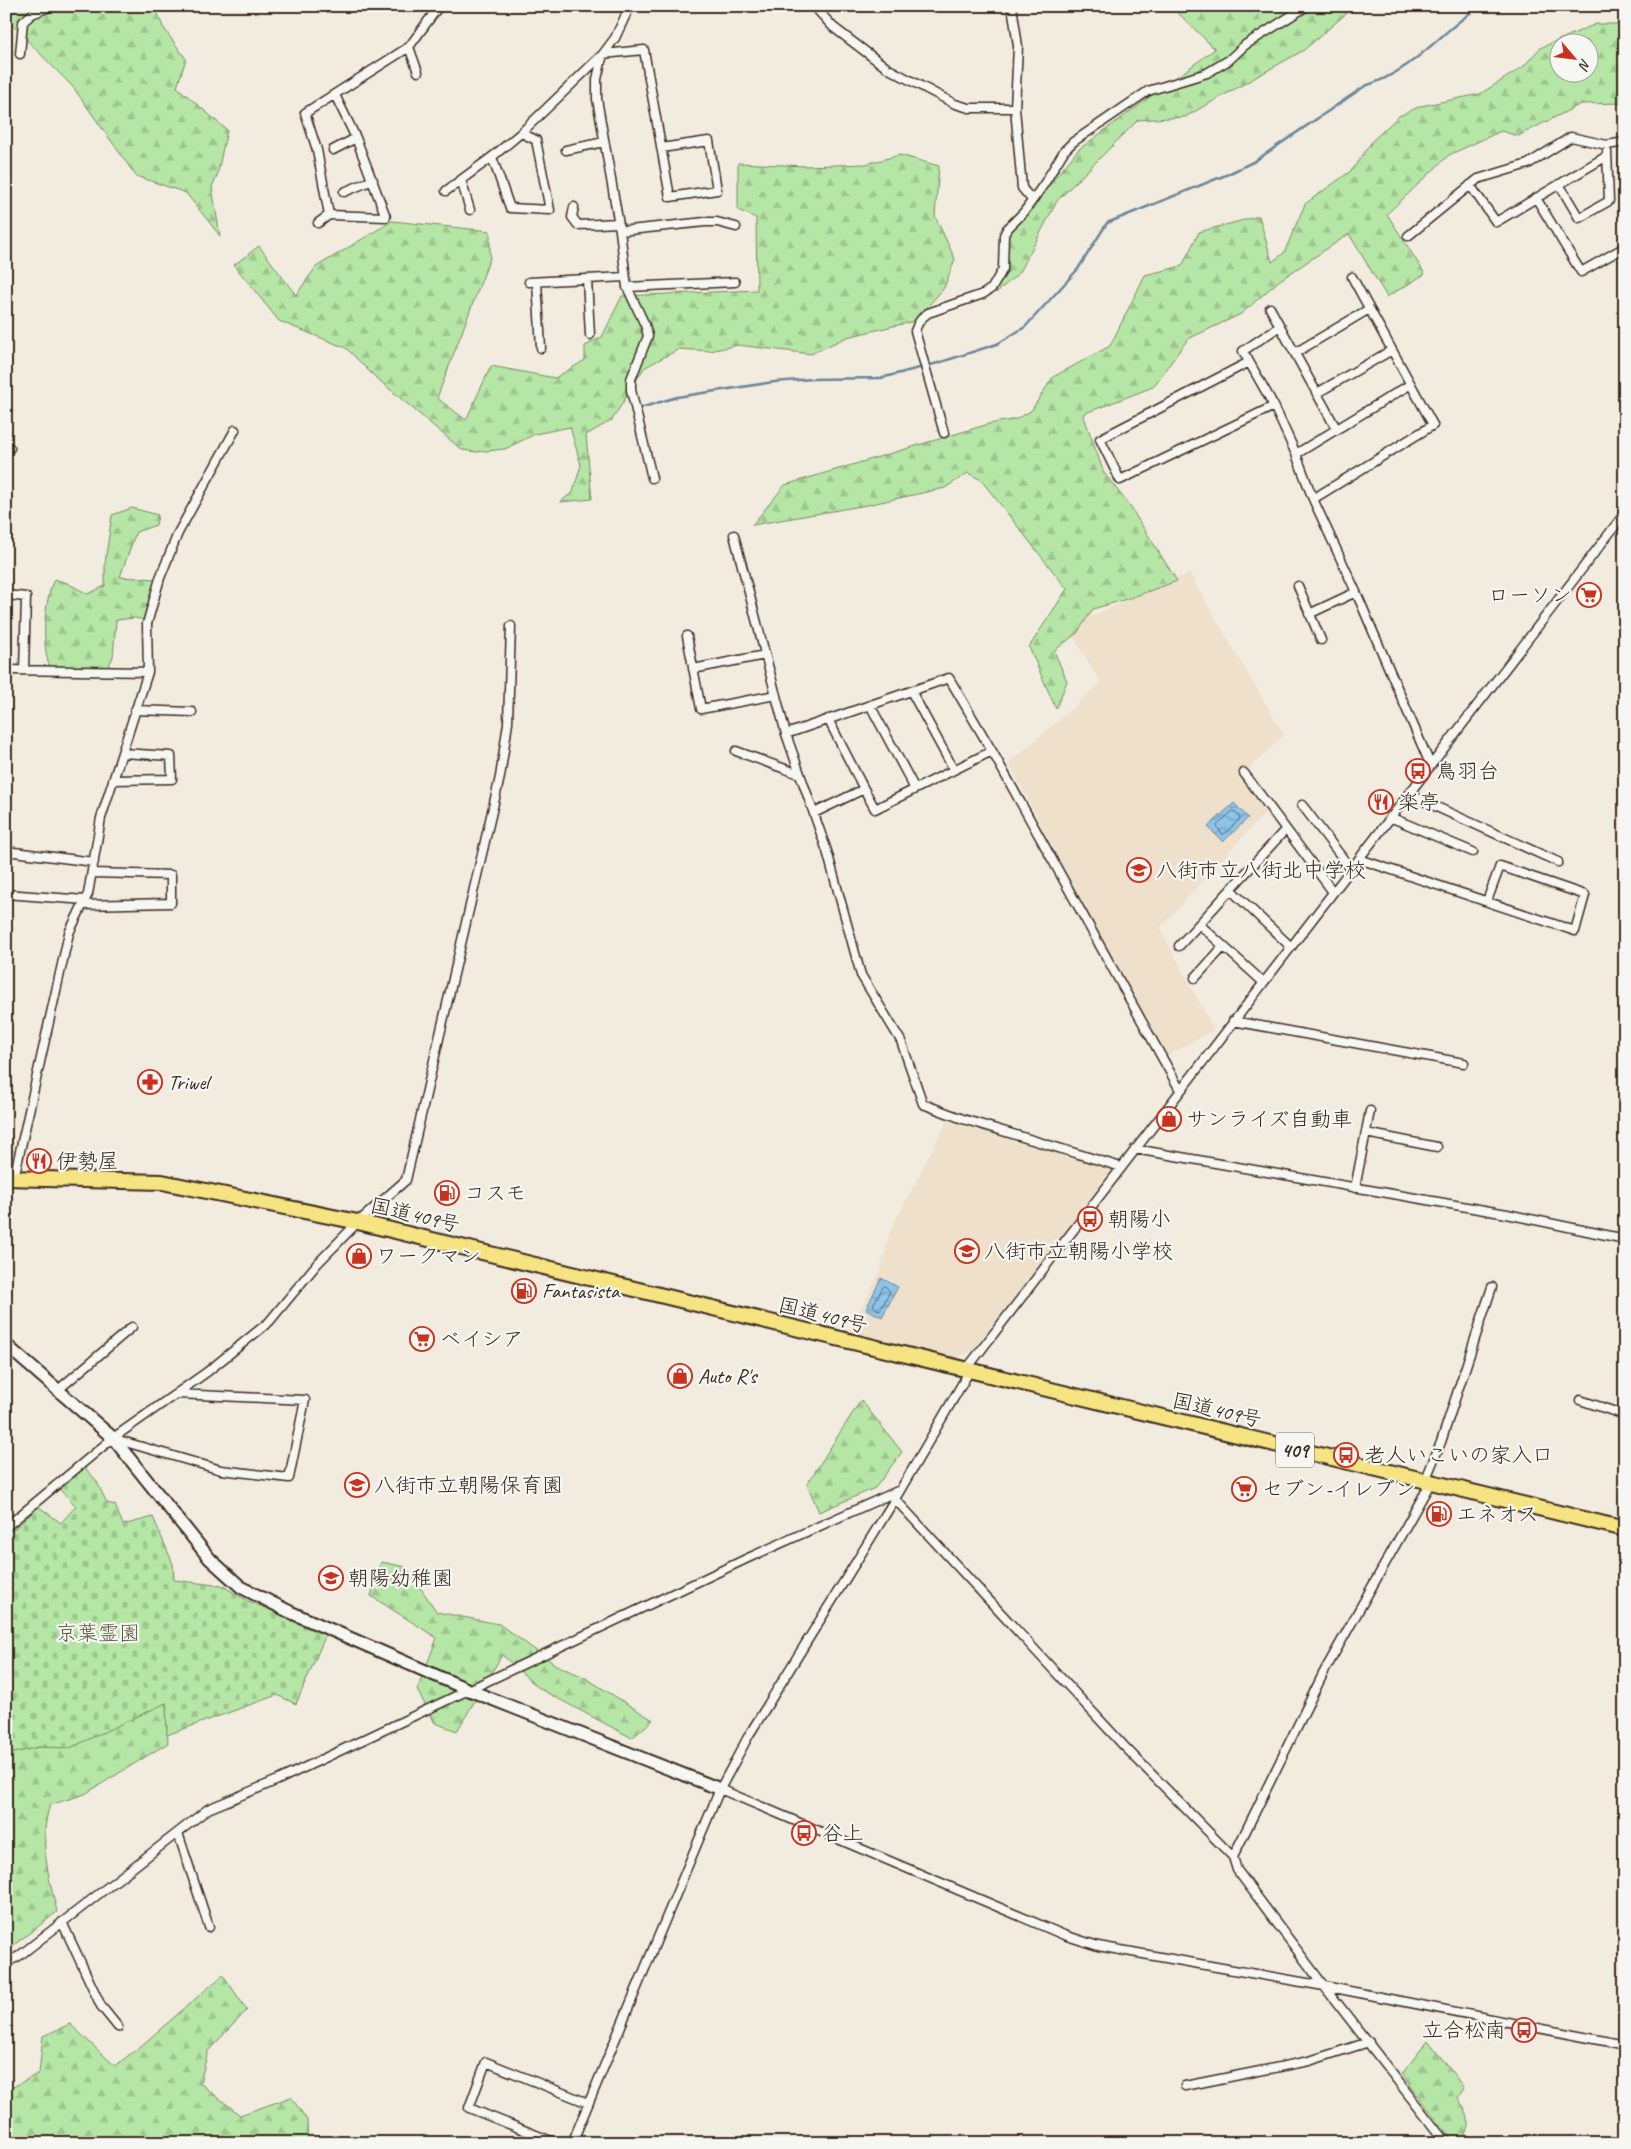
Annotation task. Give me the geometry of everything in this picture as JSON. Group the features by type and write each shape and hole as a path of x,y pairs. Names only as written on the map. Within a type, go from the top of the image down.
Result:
{"highway":[{"name":"国道409号","path":"10,1178 162,1182 358,1222 1625,1529"}],"street":[{"path":"20,54 23,22 32,14 52,6"},
{"path":"329,215 317,150 305,113 409,47 439,6"},
{"path":"446,191 521,133 603,54 615,38 630,6"},
{"path":"814,6 833,27 887,68 955,104 969,108 1016,108"},
{"path":"1012,6 1018,46 1016,108 1022,188 1032,200"},
{"path":"944,433 915,331 918,323 928,313 983,294 992,288 1003,269 1004,235 1007,229 1024,212 1064,151 1073,142 1128,102 1148,91 1207,73 1229,60 1245,45 1307,6"},
{"path":"409,47 418,72"},
{"path":"603,54 644,50 661,148 670,197 717,190 709,141 661,148"},
{"path":"603,54 597,79 597,99 619,227 625,277 627,287 648,336 631,378 631,390 652,478"},
{"path":"318,223 329,215 386,217 356,138 334,95"},
{"path":"492,157 510,208 550,210 536,140 521,133"},
{"path":"1408,236 1478,179 1528,164 1571,137 1607,145 1625,142"},
{"path":"333,150 356,138"},
{"path":"566,150 604,142"},
{"path":"1559,184 1579,218 1610,201 1607,145"},
{"path":"1470,185 1496,222 1607,156"},
{"path":"344,192 373,180"},
{"path":"461,180 470,210"},
{"path":"1536,198 1582,272 1625,247"},
{"path":"574,207 572,217 578,225 619,227 717,222 736,227"},
{"path":"540,348 533,282 625,277"},
{"path":"1313,499 1433,425 1352,277"},
{"path":"587,279 590,334"},
{"path":"627,287 735,282"},
{"path":"1270,308 1337,430"},
{"path":"1295,353 1369,309"},
{"path":"1280,326 1243,351 1274,406 1296,454 1313,499 1356,592 1430,764"},
{"path":"1317,392 1392,350"},
{"path":"1249,362 1100,439 1120,480 1274,406"},
{"path":"1296,454 1410,384"},
{"path":"10,1178 69,933 84,903 92,873 101,818 148,672 146,624 160,578 178,533 235,430"},
{"path":"572,2143 720,1789 749,1735 895,1499 967,1371 1233,1020 1625,513"},
{"path":"734,535 786,734 798,774 827,851 860,976 901,1041 923,1104 963,1119 1121,1167"},
{"path":"1298,586 1321,640"},
{"path":"1309,614 1356,592"},
{"path":"6,596 26,597 24,670"},
{"path":"6,1527 113,1438 207,1372 269,1322 317,1264 358,1222 406,1180 500,777 508,722 512,626"},
{"path":"687,636 701,709 776,696"},
{"path":"693,669 765,655"},
{"path":"6,670 148,672"},
{"path":"786,734 948,678 992,751 1180,1090"},
{"path":"911,691 954,770"},
{"path":"870,705 915,789"},
{"path":"135,710 192,712"},
{"path":"828,720 875,809 992,751"},
{"path":"736,751 798,774"},
{"path":"113,780 172,779 171,756 122,753"},
{"path":"1244,773 1333,892"},
{"path":"814,813 864,789"},
{"path":"1408,794 1558,862"},
{"path":"1302,805 1351,869"},
{"path":"1390,818 1473,852"},
{"path":"1179,946 1285,830"},
{"path":"6,852 94,862"},
{"path":"1359,859 1487,902 1575,931 1585,894 1500,866 1487,902"},
{"path":"6,894 84,903 171,903 171,875 92,873"},
{"path":"1231,890 1290,946"},
{"path":"1199,924 1263,982"},
{"path":"1195,978 1224,946"},
{"path":"1233,1020 1464,1064"},
{"path":"1355,1188 1370,1111"},
{"path":"1366,1133 1438,1147"},
{"path":"1135,1149 1507,1214 1625,1239"},
{"path":"1233,1857 1324,1672 1428,1482 1492,1287"},
{"path":"58,1390 132,1327"},
{"path":"9,1351 58,1390 113,1438 210,1559 241,1587 290,1612 469,1690 720,1789 1064,1935 1098,1946 1324,1986 1625,2045"},
{"path":"113,1438 221,1470 289,1478 304,1400 177,1394"},
{"path":"1580,1400 1625,1415"},
{"path":"6,1963 19,1956 208,1809 278,1780 748,1558 900,1490"},
{"path":"895,1499 1125,1747 1233,1857 1237,1870 1446,2143"},
{"path":"178,1833 209,1927"},
{"path":"62,1922 101,2006 118,2027"},
{"path":"1185,2086 1309,2061 1369,2042"},
{"path":"556,2143 468,2108 486,2062 588,2104"}],"shaded area":[{"name":"八街市立八街北中学校","path":"1189,573 1284,735 1241,777 1266,811 1160,928 1214,1030 1163,1058 1009,763 1101,683 1067,627"},
{"name":"八街市立朝陽小学校","path":"947,1121 1111,1170 973,1350 952,1360 848,1334 879,1274 891,1229"}],"green space":[{"path":"6,6 150,6 157,11 163,27 186,59 177,87 227,130 217,176 212,187 220,236 186,193 136,176 73,87 11,24 6,25"},
{"path":"1171,6 1355,6 1304,50 1185,117 1138,120 1057,201 1020,272 996,293 1000,245 1078,150 1215,49"},
{"path":"1596,24 1625,24 1625,103 1581,104 1518,136 1501,131 1449,155 1387,214 1425,274 1387,297 1349,234 1280,280 1241,314 1188,339 1153,387 1083,414 1104,473 1129,505 1177,581 1093,609 1077,633 1054,651 1067,681 1056,709 1029,647 1067,589 981,480 968,473 945,488 867,505 752,525 785,485 989,424 1016,419 1031,411 1053,377 1110,346 1145,275 1182,266 1199,232 1259,216 1272,262 1284,253 1305,204 1352,170 1373,140 1399,116 1421,106 1480,94 1523,67 1540,48 1548,45 1548,82 1598,82 1598,32 1577,32"},
{"path":"900,155 939,166 935,216 955,259 944,288 915,321 847,337 811,354 738,345 710,351 679,349 644,368 612,420 586,435 592,499 560,502 573,492 581,465 570,427 535,434 505,449 477,452 462,450 373,375 346,348 279,321 234,265 259,246 296,295 316,267 392,221 490,231 490,258 437,398 466,420 491,366 555,378 585,360 585,346 602,337 622,296 757,290 756,218 738,210 738,163 805,166 866,164"},
{"path":"132,508 158,515 156,525 136,532 120,577 157,579 145,620 135,618 116,620 113,657 107,669 50,668 45,648 45,624 48,600 54,579 67,583 88,594 105,586 105,563 112,515"},
{"path":"861,1400 902,1452 875,1488 819,1512 807,1484"},
{"name":"京葉霊園","path":"84,1467 96,1480 107,1503 115,1505 123,1525 153,1517 173,1564 174,1580 223,1586 248,1601 327,1632 296,1704 277,1695 167,1735 166,1703 70,1748 38,1747 6,1755 6,1536 39,1507 61,1523 76,1506 59,1489"},
{"path":"381,1562 406,1567 437,1612 499,1624 556,1665 584,1677 653,1720 632,1738 540,1689 502,1655 457,1731 435,1723 417,1690 437,1638 371,1596"},
{"path":"166,1702 168,1743 85,1794 50,1805 45,1832 45,1845 48,1872 57,1912 6,1951 6,1755 38,1747 70,1747"},
{"path":"223,1975 247,2010 208,2051 200,2083 240,2115 291,2097 307,2120 308,2143 174,2143 169,2138 129,2143 6,2143 6,2086 11,2088 39,2073 43,2036 70,2024 115,2066"},
{"path":"1428,2040 1464,2088 1458,2098 1467,2115 1468,2124 1461,2143 1454,2143 1402,2074"}],"water":[{"path":"1234,803 1248,818 1223,842 1208,827"},
{"path":"881,1278 898,1287 882,1317 866,1309"}],"waterway":[{"path":"640,408 677,397 774,382 812,379 881,378 938,363 997,344 1025,327 1078,269 1107,223 1226,175 1255,161 1365,86 1398,71 1480,6"}],"place":[{"name":"ローソン","path":"1589,595"},
{"name":"鳥羽台","path":"1418,771"},
{"name":"楽亭","path":"1381,802"},
{"name":"八街市立八街北中学校","path":"1139,870"},
{"name":"Triwel","path":"150,1082"},
{"name":"サンライズ自動車","path":"1169,1119"},
{"name":"伊勢屋","path":"39,1161"},
{"name":"コスモ","path":"447,1193"},
{"name":"朝陽小","path":"1090,1219"},
{"name":"八街市立朝陽小学校","path":"967,1251"},
{"name":"ワークマン","path":"359,1256"},
{"name":"Fantasista","path":"524,1291"},
{"name":"ベイシア","path":"422,1339"},
{"name":"Auto R's","path":"680,1376"},
{"name":"老人いこいの家入口","path":"1346,1455"},
{"name":"八街市立朝陽保育園","path":"357,1485"},
{"name":"セブン-イレブン","path":"1244,1489"},
{"name":"エネオス","path":"1439,1514"},
{"name":"朝陽幼稚園","path":"331,1578"},
{"name":"谷上","path":"804,1833"},
{"name":"立合松南","path":"1524,2030"}]}
